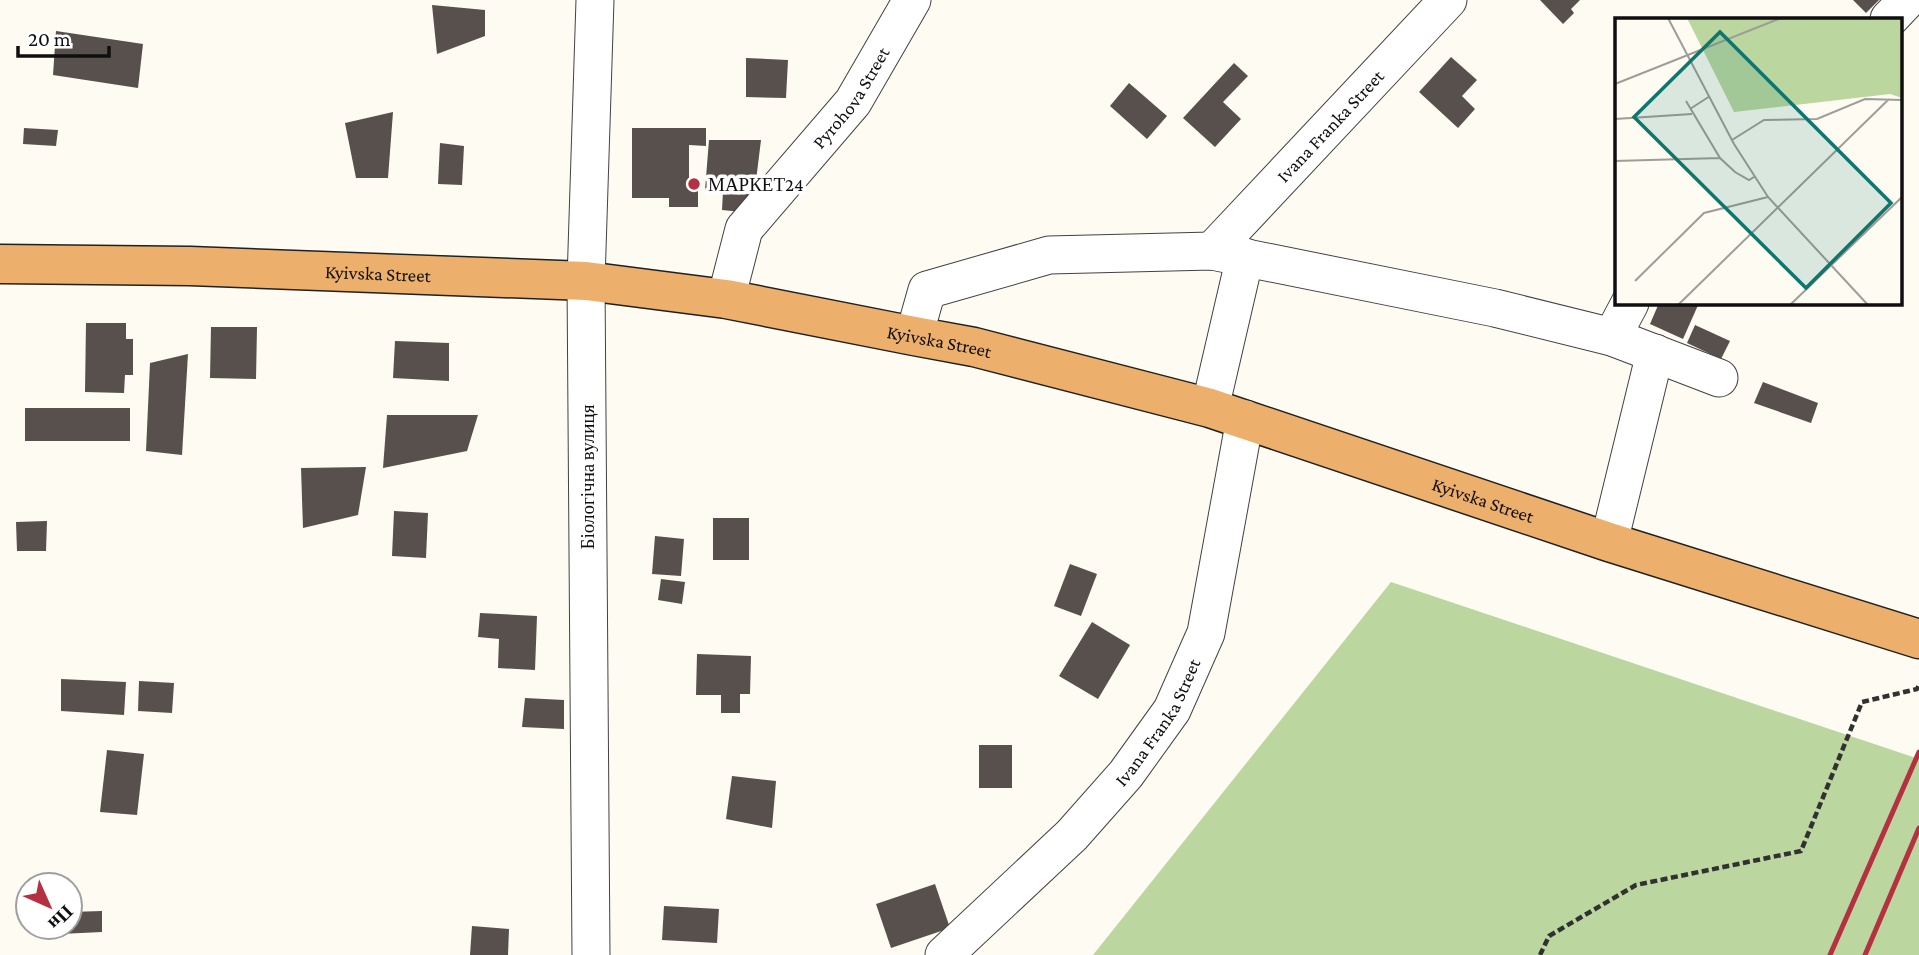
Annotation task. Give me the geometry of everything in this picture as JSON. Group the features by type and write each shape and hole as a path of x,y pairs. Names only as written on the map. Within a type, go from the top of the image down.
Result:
{"highway":[{"name":"Kyivska Street","path":"0,264 190,266 586,281 726,299 914,335 974,347 1227,414 1609,542 1919,639"}],"street":[{"name":"Біологічна вулиця","path":"591,955 586,281 595,0"},
{"name":"Pyrohova Street","path":"726,299 744,229 853,102 912,0"},
{"name":"Ivana Franka Street","path":"944,955 1072,835 1126,774 1172,710 1206,633 1227,414 1229,254 1448,0"},
{"path":"1890,18 1907,0"},
{"path":"914,335 927,290 1049,255 1229,254 1495,308 1612,337 1719,378"},
{"path":"1612,337 1629,304"},
{"path":"1609,542 1655,354"}],"path":[{"path":"1540,955 1549,936 1636,884 1801,850 1861,702 1917,689 1919,685"}],"green space":[{"path":"1391,582 1919,759 1919,955 1093,955"}],"building":[{"path":"1540,0 1580,0 1571,9 1574,13 1563,24"},
{"path":"1853,0 1879,0 1866,13"},
{"path":"432,5 485,10 485,36 437,54"},
{"path":"56,31 143,44 138,88 53,75"},
{"path":"1451,57 1477,80 1462,96 1475,109 1458,128 1419,92"},
{"path":"746,58 788,60 786,98 746,97"},
{"path":"1234,63 1248,76 1223,102 1241,119 1215,147 1183,118"},
{"path":"1129,83 1167,116 1147,139 1110,106"},
{"path":"393,112 388,178 356,178 345,123"},
{"path":"24,128 58,130 56,146 23,144"},
{"path":"632,128 706,128 706,146 689,145 689,181 698,181 698,207 669,207 669,198 632,198"},
{"path":"709,140 761,140 752,213 722,210 723,191 705,190"},
{"path":"440,143 464,146 462,185 438,184"},
{"path":"1659,304 1699,304 1683,339 1650,324"},
{"path":"86,323 126,323 126,339 133,339 133,375 125,375 124,393 85,392"},
{"path":"1695,325 1730,341 1721,359 1687,343"},
{"path":"211,327 257,327 256,379 210,378"},
{"path":"395,341 449,343 449,381 393,378"},
{"path":"188,354 182,455 146,451 150,363"},
{"path":"1763,382 1818,403 1811,423 1754,403"},
{"path":"25,408 130,408 130,441 25,441"},
{"path":"387,415 478,415 467,451 383,468"},
{"path":"366,467 358,515 303,528 301,468"},
{"path":"394,511 428,513 426,558 392,556"},
{"path":"713,518 749,518 749,560 713,560"},
{"path":"47,521 46,551 17,551 16,522"},
{"path":"655,536 684,539 681,576 652,574"},
{"path":"1070,564 1097,574 1081,616 1054,606"},
{"path":"661,579 685,582 682,604 658,600"},
{"path":"480,613 537,616 535,670 498,668 499,639 478,637"},
{"path":"1092,622 1130,645 1098,699 1059,676"},
{"path":"697,654 751,656 750,694 740,694 740,713 721,713 721,695 696,695"},
{"path":"61,679 126,682 124,715 61,711"},
{"path":"139,681 174,683 172,713 138,711"},
{"path":"525,698 564,700 564,729 522,727"},
{"path":"979,745 1012,745 1012,788 979,788"},
{"path":"107,750 144,754 137,815 100,812"},
{"path":"732,776 776,781 772,828 726,819"},
{"path":"935,884 950,928 891,948 876,904"},
{"path":"664,906 719,909 717,943 662,940"},
{"path":"102,911 102,932 84,933 84,912"},
{"path":"472,926 509,929 508,955 470,955"}],"railway":[{"path":"1830,955 1919,752"},
{"path":"1865,955 1919,828"}],"place":[{"name":"МАРКЕТ24","path":"694,184"}]}
